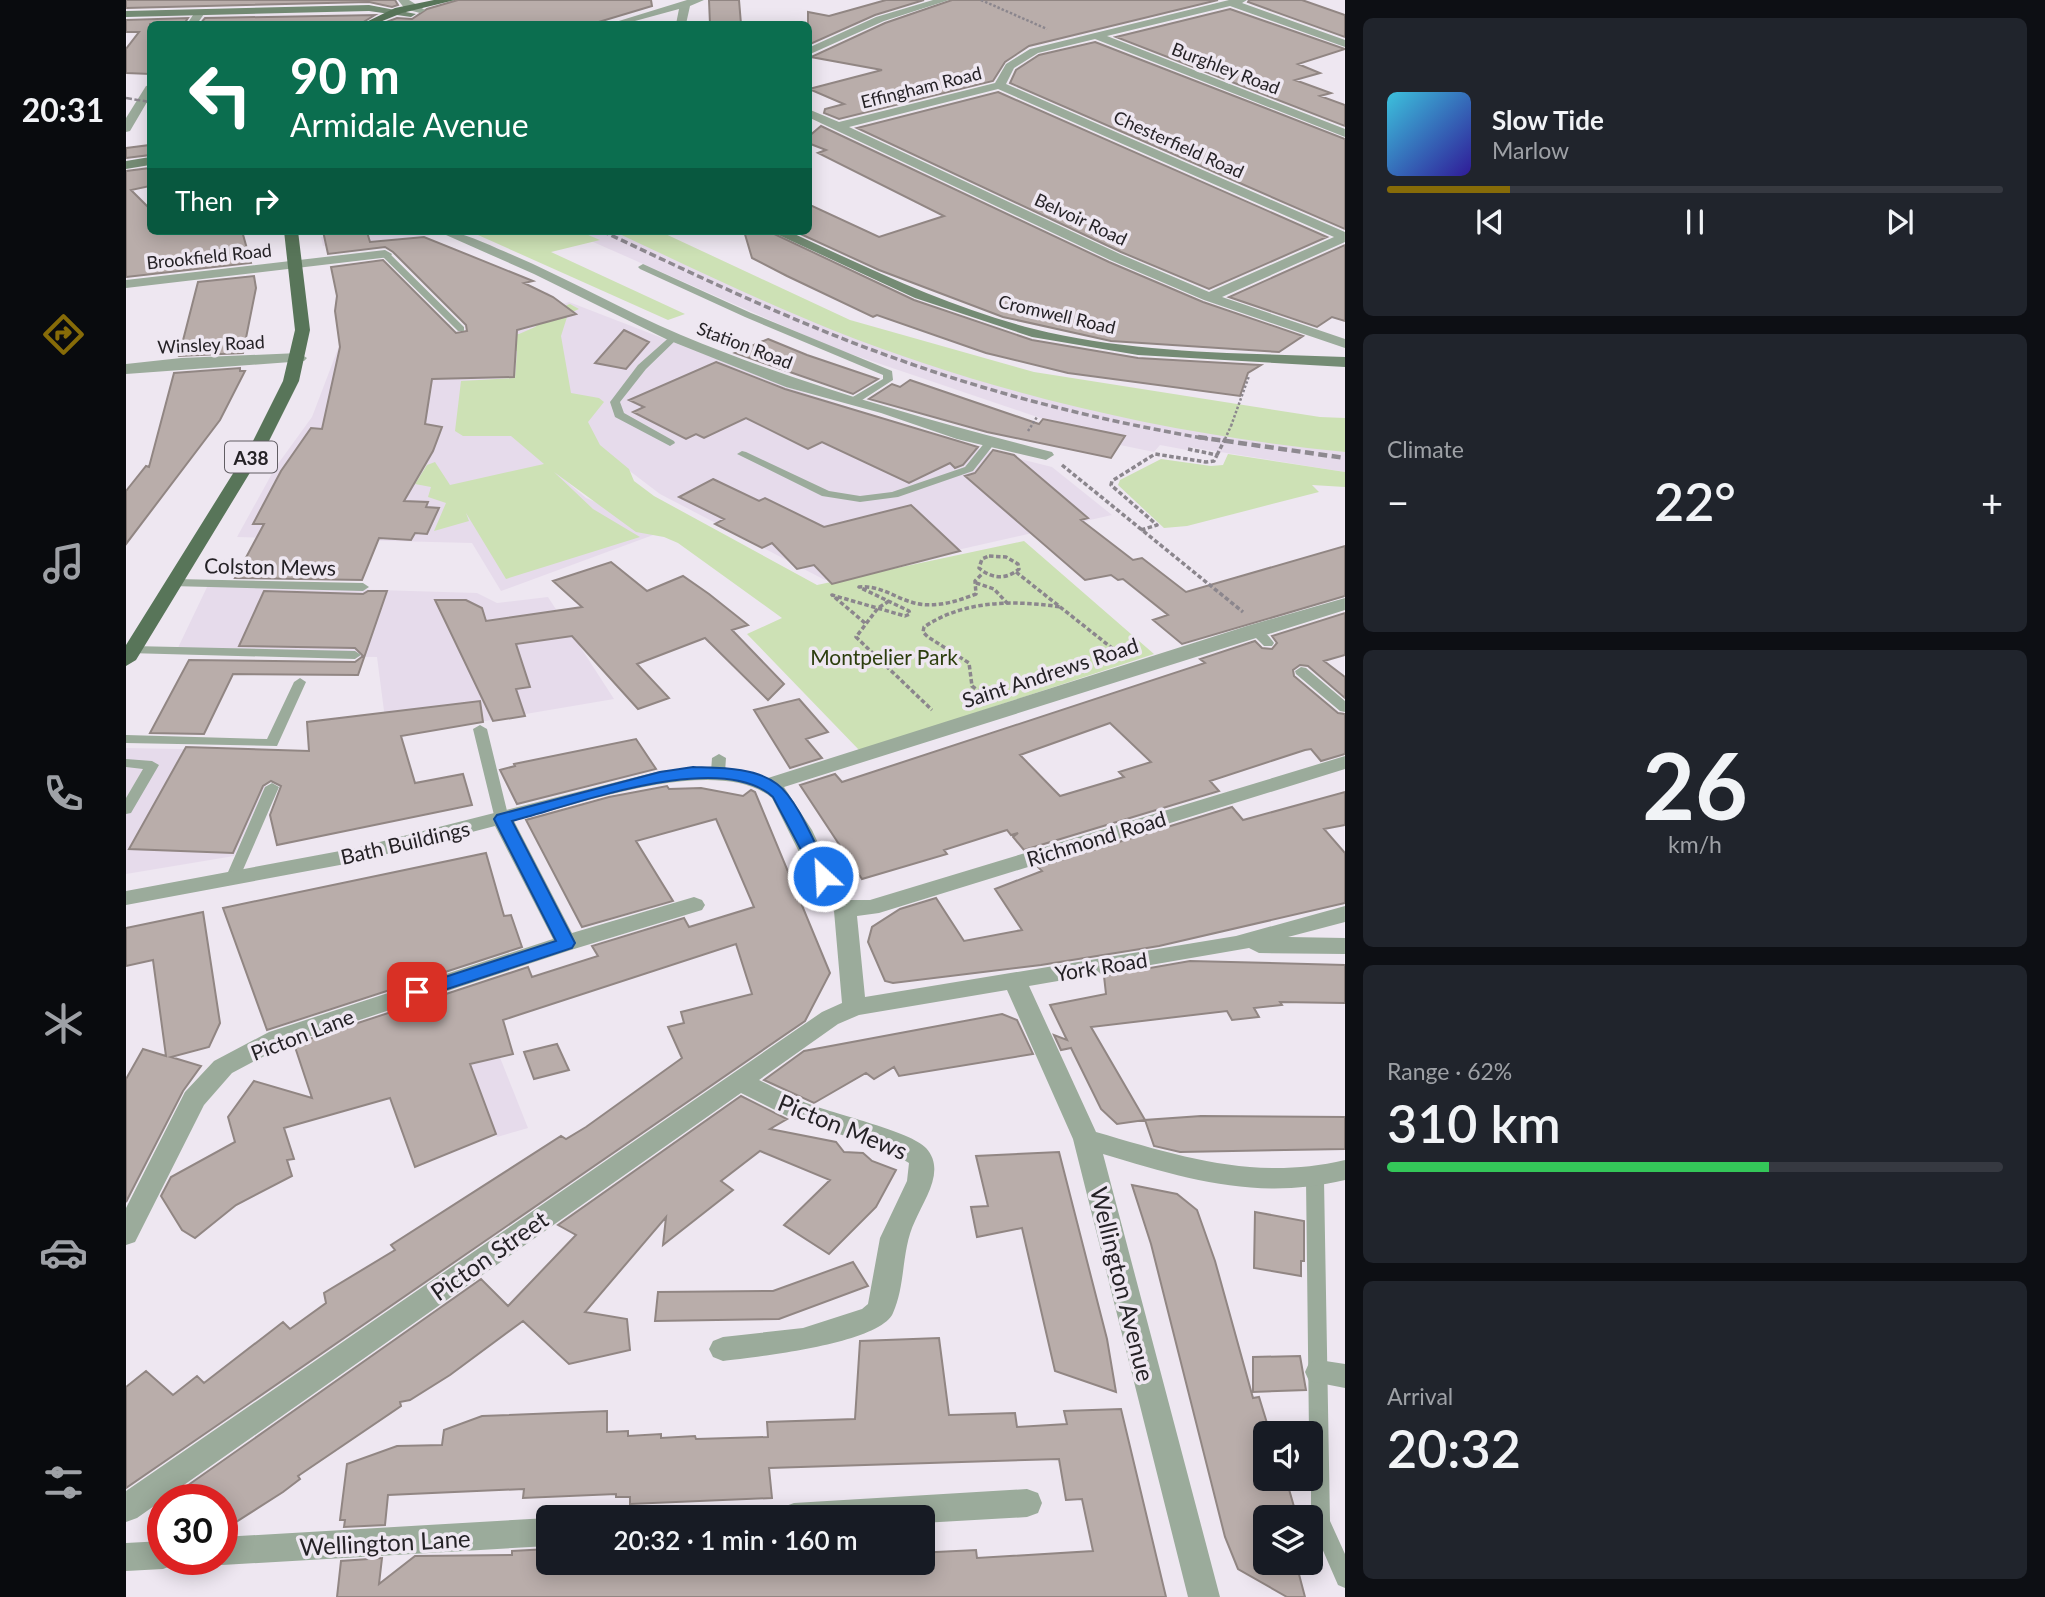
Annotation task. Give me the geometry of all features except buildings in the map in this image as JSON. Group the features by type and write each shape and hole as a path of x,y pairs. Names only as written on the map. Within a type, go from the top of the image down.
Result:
{"main road":[{"path":"407,11 450,0"},
{"path":"372,21 379,17"},
{"name":"A38","path":"129,655 176,583 274,419 299,358 302,301 292,235"}],"street":[{"path":"625,21 699,0"},
{"path":"812,50 880,19 944,0"},
{"path":"1237,1 1345,44"},
{"name":"Effingham Road","path":"839,126 999,85 1010,66 1021,57 1072,39 1237,1"},
{"path":"682,21 685,4"},
{"path":"126,14 199,14 306,6 379,17 407,11"},
{"path":"341,11 358,8 407,11"},
{"path":"194,21 199,14"},
{"name":"Burghley Road","path":"1093,35 1345,133"},
{"name":"Chesterfield Road","path":"999,85 1345,237"},
{"path":"126,128 132,108 147,91"},
{"name":"Belvoir Road","path":"812,114 1115,257 1209,297 1345,344"},
{"path":"126,165 147,162"},
{"name":"Station Road","path":"454,235 539,271 673,337 791,384 855,400 989,443 1046,455"},
{"name":"Cromwell Road","path":"785,235 863,272 943,304 1067,340 1183,355 1345,362"},
{"path":"1209,297 1345,237"},
{"name":"Brookfield Road","path":"126,284 385,254"},
{"name":"Winsley Road","path":"126,369 181,363 299,358"},
{"name":"Saint Andrews Road","path":"769,785 1135,668 1261,634 1345,604"},
{"name":"Richmond Road","path":"845,908 871,908 1345,762"},
{"name":"Bath Buildings","path":"126,898 356,855 660,777 719,765 769,785"},
{"path":"769,785 779,794 801,830 834,900 845,908 854,1007"},
{"path":"502,819 566,943"},
{"name":"Picton Lane","path":"126,1234 194,1099 223,1067 278,1038 566,943 694,905"},
{"name":"York Road","path":"854,1007 1236,944 1345,914"},
{"path":"1236,944 1345,946"},
{"name":"Wellington Avenue","path":"1014,980 1086,1139 1204,1597"},
{"name":"Picton Street","path":"126,1508 807,1032 854,1007"},
{"name":"Picton Mews","path":"723,1349 803,1340 871,1318 881,1310 893,1238 920,1181 922,1162 915,1152 896,1143 800,1111 739,1081"},
{"path":"1086,1139 1237,1178 1280,1183 1315,1180 1345,1170"},
{"path":"935,1509 1027,1503"},
{"name":"Wellington Lane","path":"238,1550 536,1533"},
{"path":"126,1557 147,1556"}],"lane":[{"path":"385,254 461,329"},
{"path":"643,267 740,312 888,373 888,380 855,400"},
{"path":"670,443 619,415 615,402 642,366 673,337"},
{"path":"742,454 826,494 860,499 894,495 969,469 989,443"},
{"name":"Colston Mews","path":"176,583 363,587"},
{"path":"129,655 355,655"},
{"path":"1301,671 1345,708"},
{"path":"126,739 272,743 300,682"},
{"path":"480,729 502,819"},
{"path":"126,763 152,765 126,810"},
{"path":"232,879 272,787"},
{"path":"1315,1180 1332,1374 1320,1521 1345,1578"}],"path":[{"path":"981,0 1072,39"},
{"path":"1141,530 1157,525 1111,485 1112,481 1155,454 1214,461 1246,389"},
{"path":"1188,449 1217,455"},
{"path":"1046,455 1075,472 1261,634"},
{"path":"997,555 1018,564 1016,572 999,577 983,573 979,568 982,559 997,555"},
{"path":"1016,572 1135,668"},
{"path":"865,623 832,595 900,616 910,614 859,587 877,589 926,606 976,594 975,583 983,573"},
{"path":"975,583 994,589 1007,603"},
{"path":"897,598 878,608 865,623 857,639 951,728"},
{"path":"953,601 962,611"},
{"path":"1010,709 974,689 972,665 924,636 923,629 930,621 962,611 1007,603 1061,607"}],"shaded area":[{"path":"340,235 430,236 323,246 321,237"},
{"path":"588,235 622,235 836,331 979,380 1143,420 1235,437 1345,452 1345,472 1189,447 1187,450 1160,445 1154,452 1120,445 1125,436 1043,419 836,349 591,241 599,240"},
{"path":"547,292 563,304 569,302 805,393 961,444 1052,467 1112,515 825,580 660,494 577,431 533,453 586,498 664,531 501,591 472,543 237,537 275,468 312,417 344,333 390,324 450,324 448,336 475,334"},
{"path":"208,585 477,593 497,603 548,597 614,699 397,736 387,734 377,657 175,654"},
{"path":"126,748 282,751 234,856 126,874"},
{"path":"472,987 528,1128 497,1137 447,1003"}],"green space":[{"path":"478,235 588,235 600,240 551,252 685,314 668,320"},
{"path":"622,235 668,235 850,320 1034,372 1320,417 1345,418 1345,452 1215,435 1022,393 896,354 835,331"},
{"name":"Montpelier Park","path":"570,304 579,309 568,314 561,336 571,393 599,398 604,402 588,422 600,445 629,469 634,481 654,496 817,585 1024,541 1154,654 860,751 747,634 782,618 678,543 664,537 636,532 554,472 593,509 640,537 506,579 466,513 469,521 434,531 446,503 428,497 431,487 415,484 427,465 435,462 450,485 544,464 511,436 463,436 455,431 461,381 515,378 517,351 466,351 505,334 519,334 535,327 559,308"},
{"path":"1228,454 1345,472 1345,487 1312,485 1319,492 1187,526 1164,528 1118,485 1120,480 1161,459 1211,466 1223,465"}],"railway":[{"path":"126,98 147,102"},
{"path":"610,235 786,315 938,373 1052,406 1208,439"},
{"path":"1198,437 1345,458"}],"route":[{"path":"417,992 566,943 502,819 660,777 693,772 734,774 769,785 779,794 801,830 823,876"}]}
